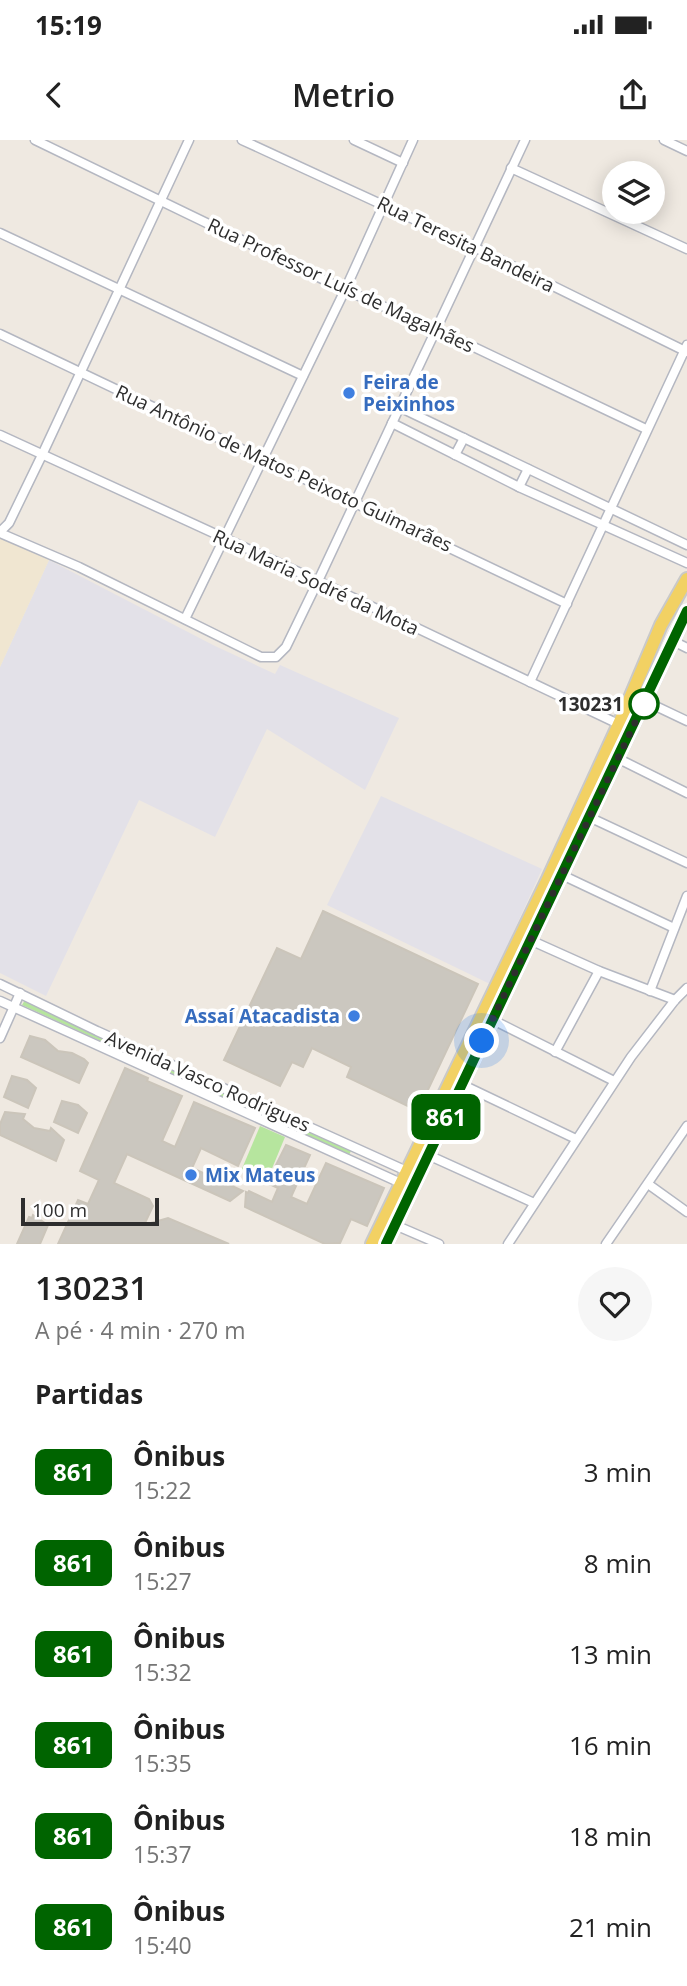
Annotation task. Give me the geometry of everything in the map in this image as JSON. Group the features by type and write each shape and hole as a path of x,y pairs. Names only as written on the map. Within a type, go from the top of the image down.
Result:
{"main road":[{"path":"386,1244 395,1225 408,1179 428,1155 617,758 625,727 661,625 687,579"},
{"path":"372,1244 408,1179 548,880 625,727 645,702 687,611"}],"street":[{"name":"Rua Professor Luís de Magalhães","path":"35,140 345,290 436,329 646,429"},
{"path":"189,140 42,455 9,523 0,533 79,567 261,657 276,657 286,647 525,140"},
{"name":"Rua Teresita Bandeira","path":"242,140 474,247 686,350"},
{"path":"354,140 402,163"},
{"path":"185,619 345,290 413,140"},
{"path":"664,140 687,151"},
{"path":"511,168 687,249"},
{"path":"0,233 303,376"},
{"name":"Rua Antônio de Matos Peixoto Guimarães","path":"0,334 567,604"},
{"path":"530,682 646,429 686,350"},
{"path":"399,407 687,545"},
{"path":"392,423 519,487 687,563"},
{"name":"Rua Maria Sodré da Mota","path":"0,435 318,581 625,727"},
{"path":"455,455 464,438"},
{"path":"519,487 528,469"},
{"path":"9,523 9,537"},
{"path":"673,641 687,648"},
{"path":"645,702 687,721"},
{"path":"617,758 687,793"},
{"path":"589,817 687,863"},
{"path":"562,875 674,929"},
{"path":"650,991 687,896"},
{"path":"530,940 599,971 675,1000"},
{"path":"555,1052 599,971"},
{"name":"Avenida Vasco Rodrigues","path":"0,984 97,1031 359,1149 408,1179"},
{"path":"508,1244 614,1081 687,988"},
{"path":"0,1038 20,993"},
{"name":"Avenida Vasco Rodrigues","path":"0,1001 352,1162 408,1179"},
{"path":"492,1020 614,1081"},
{"path":"461,1084 576,1139"},
{"path":"610,1243 687,1126"},
{"path":"352,1162 359,1149"},
{"path":"428,1155 534,1203"},
{"path":"648,1184 687,1212"},
{"path":"395,1225 439,1244"}],"shaded area":[{"path":"0,537 49,560 0,667"},
{"path":"49,560 275,674 280,665 399,718 365,790 267,729 215,837 139,800 46,996 0,973 0,667"},
{"path":"381,796 542,869 490,984 327,905"}],"green space":[{"path":"25,1000 352,1149 349,1155 22,1005"},
{"path":"260,1126 285,1137 266,1183 241,1171"}],"building":[{"name":"Assaí Atacadista","path":"323,911 478,984 418,1111 347,1077 351,1067 312,1048 303,1067 292,1062 280,1086 224,1060 277,948 301,959"},
{"path":"30,1036 45,1040 58,1051 72,1053 84,1059 88,1063 79,1083 21,1057"},
{"name":"Mix Mateus","path":"125,1068 182,1096 162,1141 175,1147 194,1102 255,1128 238,1166 201,1148 192,1168 243,1191 230,1201 127,1154 114,1183 149,1199 153,1206 144,1225 168,1218 229,1244 58,1244 78,1200 88,1204 99,1180 80,1171"},
{"path":"12,1076 27,1080 36,1088 28,1108 4,1097"},
{"path":"62,1101 78,1105 87,1113 78,1133 54,1122"},
{"path":"5,1112 25,1114 23,1119 34,1128 50,1131 51,1128 64,1140 56,1161 0,1135 0,1124"},
{"path":"286,1145 310,1155 291,1197 307,1204 326,1163 384,1188 367,1226 351,1219 340,1243 325,1244 245,1207 246,1192 249,1191 272,1202 278,1188 267,1183"},
{"path":"33,1215 48,1225 40,1244 17,1244 29,1217 32,1218"}],"bus line":[{"name":"861","path":"386,1244 687,611"}],"place":[{"name":"Feira de Peixinhos","path":"349,393"},
{"name":"130231","path":"644,704"},
{"name":"Assaí Atacadista","path":"354,1016"},
{"name":"Mix Mateus","path":"191,1175"}],"route":[{"path":"482,1041 644,704"}]}
